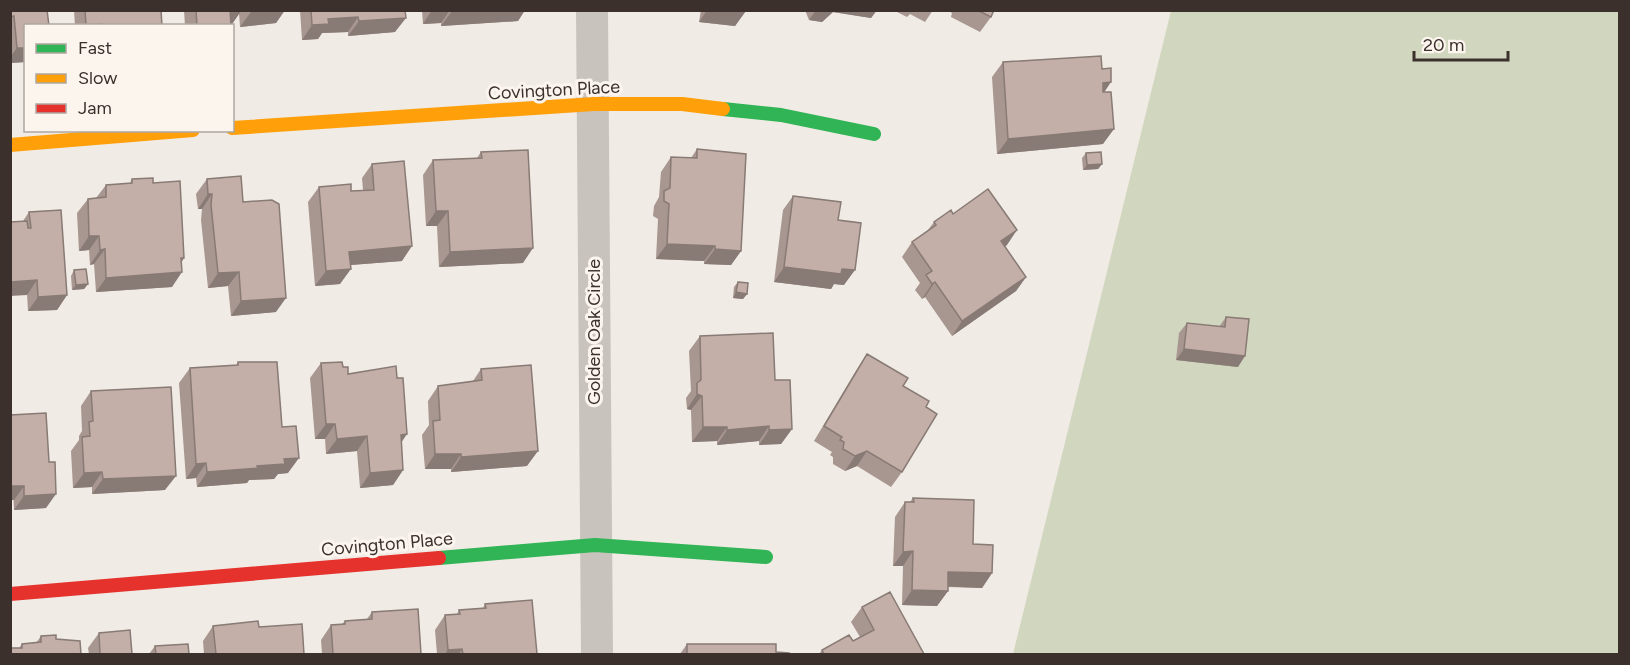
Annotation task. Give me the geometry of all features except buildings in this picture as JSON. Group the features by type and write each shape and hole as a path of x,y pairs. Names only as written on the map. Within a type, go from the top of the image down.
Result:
{"street":[{"name":"Golden Oak Circle","path":"592,10 597,654"},
{"name":"Covington Place","path":"234,128 594,104 682,104 781,115 874,134"},
{"path":"10,145 164,132"},
{"name":"Covington Place","path":"10,594 595,545 766,557"}],"green space":[{"path":"1171,11 1619,11 1619,654 1013,654"}],"traffic: fast":[{"path":"723,109 781,115 874,134"},
{"path":"439,558 595,545 766,557"}],"traffic: slow":[{"path":"234,128 594,104 682,104 723,109"},
{"path":"10,145 169,132"}],"traffic: jam":[{"path":"10,594 439,558"}]}
